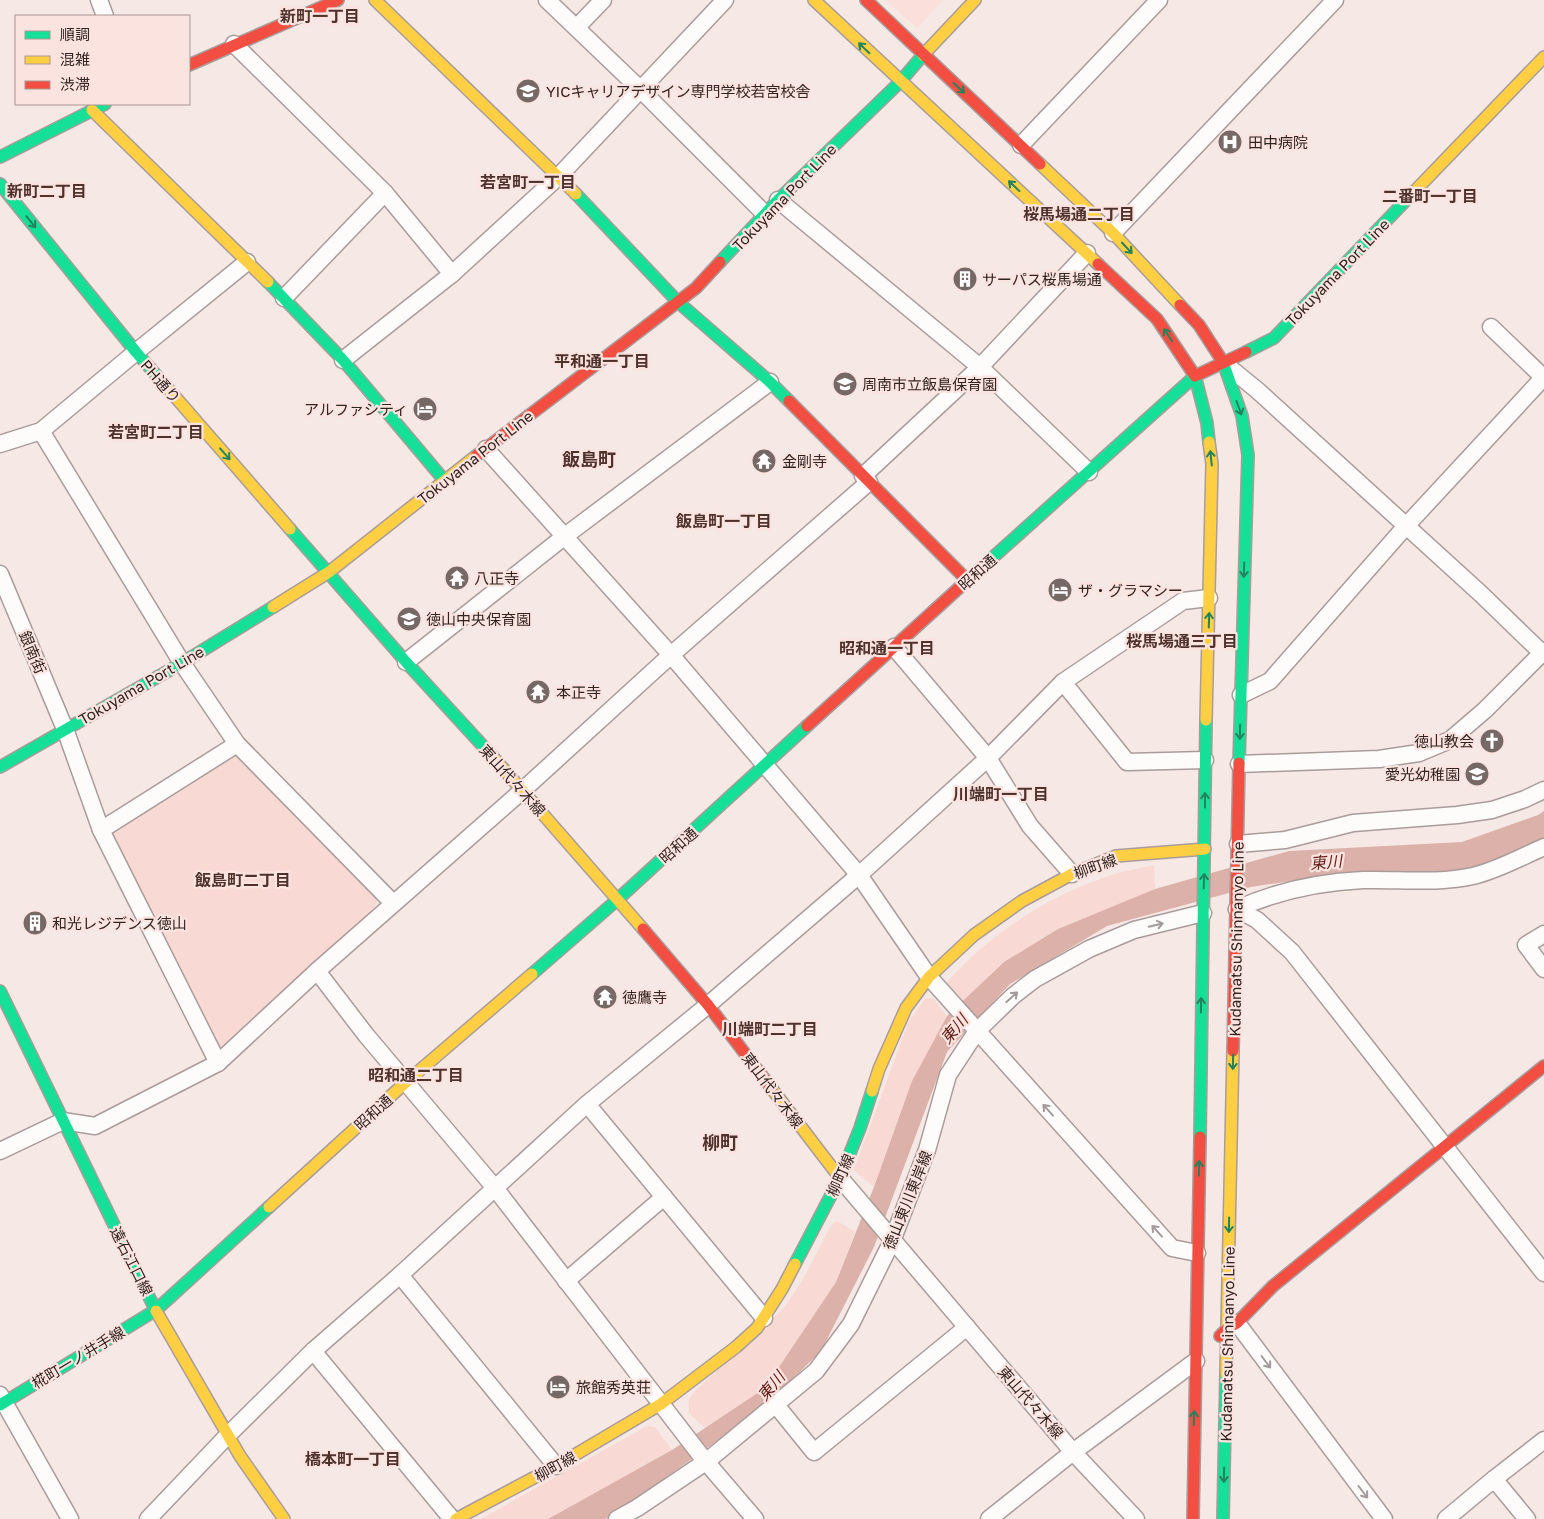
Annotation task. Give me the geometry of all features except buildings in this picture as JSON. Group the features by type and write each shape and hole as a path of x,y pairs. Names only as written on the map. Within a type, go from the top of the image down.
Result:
{"street":[{"path":"100,0 105,15"},
{"path":"190,65 338,0"},
{"path":"375,0 558,176 678,302 770,382 967,580"},
{"path":"547,0 640,88 765,214"},
{"path":"577,27 603,0"},
{"path":"343,360 452,274 558,176 725,0"},
{"path":"814,0 1157,319 1195,376"},
{"path":"866,0 1022,145 1113,233 1199,326 1223,362 1257,390 1543,653 1485,710 1450,740 1419,753 1379,760 1239,764"},
{"name":"Tokuyama Port Line","path":"0,767 182,663 329,572 444,480 696,288 778,200 900,82 975,0"},
{"path":"1022,145 1159,0"},
{"path":"1113,233 1335,0"},
{"path":"234,44 385,193 452,274"},
{"name":"Tokuyama Port Line","path":"1195,376 1274,338 1544,57"},
{"path":"0,157 104,105"},
{"path":"92,110 284,298 343,360 444,480"},
{"name":"PH通り","path":"0,184 136,352 329,572"},
{"path":"284,298 385,193"},
{"path":"778,200 980,367 1089,472"},
{"path":"0,1151 62,1121 95,1126 218,1063 393,903 523,790 866,479 980,367 1087,254"},
{"path":"0,444 41,431 246,262"},
{"path":"1241,695 1270,681 1406,526 1544,377 1491,327"},
{"name":"Kudamatsu Shinnanyo Line","path":"1223,362 1242,416 1248,455 1239,764 1232,1326 1223,1519"},
{"name":"Kudamatsu Shinnanyo Line","path":"1193,1519 1193,1418 1196,1361 1205,760 1212,464 1207,423 1195,376"},
{"name":"昭和通","path":"156,1310 406,1083 617,900 967,580 1195,376"},
{"path":"406,662 565,536 770,382"},
{"path":"41,431 182,663 237,744 393,903"},
{"path":"486,449 671,655 859,874 929,977 1172,1248 1197,1253"},
{"name":"東山代々木線","path":"329,572 406,662 523,790 708,1005 852,1194 1073,1452 1136,1519"},
{"name":"銀南街","path":"0,574 65,729 101,830 218,1063"},
{"path":"148,1519 228,1435 313,1351 400,1275 587,1104 708,1005 859,874 988,758 1063,682 1183,601 1209,598"},
{"path":"894,647 988,758 1030,826 1072,874"},
{"path":"1063,682 1127,762 1205,760"},
{"path":"101,830 237,744"},
{"path":"1238,844 1285,840 1354,823 1458,815 1492,810 1526,799 1544,790"},
{"path":"1237,909 1263,897 1311,885 1362,880 1438,881 1474,876 1510,863 1544,847"},
{"name":"柳町線","path":"456,1519 556,1466 661,1404 736,1348 757,1328 782,1289 840,1178 860,1128 883,1060 906,1008 929,977 974,935 1022,901 1072,874 1116,856 1205,849"},
{"path":"1237,909 1257,920 1292,952 1544,1273"},
{"name":"徳山東川東岸線","path":"617,1519 638,1508 704,1459 816,1371 851,1324 927,1150 948,1075 977,1031 1013,996 1035,978 1089,949 1134,930 1203,914"},
{"path":"1544,934 1526,945 1544,969"},
{"path":"318,971 366,1035 494,1188 704,1459 756,1519"},
{"name":"遠石江口線","path":"0,991 156,1310 240,1456 284,1519"},
{"path":"990,1519 1073,1452 1196,1361 1272,1286 1544,1066"},
{"path":"587,1104 764,1318"},
{"path":"566,1281 664,1197"},
{"path":"400,1275 556,1466"},
{"name":"椛町一ノ井手線","path":"2,1401 156,1310"},
{"path":"1232,1326 1384,1519"},
{"path":"776,1404 814,1452 967,1327"},
{"path":"313,1351 452,1519"},
{"path":"2,1401 70,1519"},
{"path":"1446,1519 1544,1440"},
{"path":"1494,1479 1527,1519"}],"shaded area":[{"path":"886,0 943,0 917,28"},
{"path":"234,754 246,759 374,895 377,902 375,907 224,1046 220,1047 215,1044 111,837 112,833"},
{"path":"1154,865 1155,889 1058,929 1004,962 960,1004 947,987 947,982 981,949 1000,933 1040,907 1084,885 1106,877"},
{"path":"933,998 947,1016 912,1081 874,1187 854,1170 909,1021 925,999"},
{"path":"837,1221 855,1232 836,1282 765,1388 705,1428 689,1413 689,1399 695,1391 783,1309 802,1281 832,1224"},
{"path":"647,1426 655,1427 672,1450 548,1519 481,1519"}],"water":[{"name":"東川","path":"1544,811 1544,846 1464,872 1344,873 1251,887 1107,926 1010,984 947,1052 874,1247 821,1351 762,1409 613,1515 605,1519 548,1519 672,1450 765,1388 836,1282 874,1187 912,1081 947,1016 1004,962 1058,929 1155,889 1289,851 1462,842 1538,815"}],"traffic: fast":[{"path":"720,262 778,200 900,82 923,55"},
{"path":"0,157 103,105"},
{"path":"0,184 164,384"},
{"path":"576,194 678,302 770,382 789,401"},
{"path":"1246,352 1274,338 1411,195"},
{"path":"268,282 343,360 444,480"},
{"path":"1223,362 1242,416 1248,455 1239,763"},
{"path":"960,587 1195,376 1207,423 1209,442"},
{"path":"290,529 406,662 493,757"},
{"path":"0,767 182,663 273,607"},
{"path":"1200,1137 1206,720"},
{"path":"532,974 617,900 807,726"},
{"path":"0,991 156,1311"},
{"path":"795,1264 840,1178 860,1128 872,1091"},
{"path":"0,1405 156,1310 269,1207"},
{"path":"1223,1519 1226,1374"}],"traffic: slow":[{"path":"375,0 576,194"},
{"path":"814,0 1098,264"},
{"path":"923,55 975,0"},
{"path":"1411,195 1544,57"},
{"path":"92,110 268,282"},
{"path":"1040,164 1113,233 1180,305"},
{"path":"164,384 290,529"},
{"path":"1206,720 1212,464 1209,442"},
{"path":"273,607 329,572 476,456"},
{"path":"493,757 643,929"},
{"path":"872,1091 879,1069 906,1008 929,977 974,935 1022,901 1072,874 1116,856 1205,849"},
{"path":"269,1207 405,1083 532,974"},
{"path":"1226,1374 1233,1051"},
{"path":"772,1089 840,1178"},
{"path":"456,1519 556,1466 661,1404 736,1347 757,1328 782,1289 795,1264"},
{"path":"156,1311 240,1456 284,1519"}],"traffic: jam":[{"path":"190,65 338,0"},
{"path":"866,0 1040,164"},
{"path":"476,456 696,288 720,262"},
{"path":"1098,264 1157,319 1195,376 1246,352"},
{"path":"1180,305 1199,325 1223,362"},
{"path":"789,401 967,580"},
{"path":"807,726 960,587"},
{"path":"1233,1051 1239,763"},
{"path":"643,929 708,1005 772,1089"},
{"path":"1220,1336 1237,1323 1273,1286 1544,1066"},
{"path":"1193,1519 1200,1137"}],"place":[{"name":"YICキャリアデザイン専門学校若宮校舎","path":"528,91"},
{"name":"田中病院","path":"1230,142"},
{"name":"サーパス桜馬場通","path":"965,279"},
{"name":"周南市立飯島保育園","path":"845,384"},
{"name":"アルファシティ","path":"425,409"},
{"name":"金剛寺","path":"764,461"},
{"name":"八正寺","path":"457,578"},
{"name":"ザ・グラマシー","path":"1060,590"},
{"name":"徳山中央保育園","path":"409,619"},
{"name":"本正寺","path":"538,692"},
{"name":"徳山教会","path":"1492,741"},
{"name":"愛光幼稚園","path":"1477,774"},
{"name":"和光レジデンス徳山","path":"35,923"},
{"name":"徳鷹寺","path":"605,997"},
{"name":"旅館秀英荘","path":"558,1387"}],"district":[{"name":"新町一丁目","path":"320,16"},
{"name":"若宮町一丁目","path":"528,182"},
{"name":"新町二丁目","path":"47,191"},
{"name":"二番町一丁目","path":"1430,196"},
{"name":"桜馬場通二丁目","path":"1079,214"},
{"name":"平和通一丁目","path":"602,361"},
{"name":"若宮町二丁目","path":"156,432"},
{"name":"飯島町","path":"589,459"},
{"name":"飯島町一丁目","path":"724,521"},
{"name":"桜馬場通三丁目","path":"1182,641"},
{"name":"昭和通一丁目","path":"887,648"},
{"name":"川端町一丁目","path":"1001,794"},
{"name":"飯島町二丁目","path":"243,880"},
{"name":"川端町二丁目","path":"770,1029"},
{"name":"昭和通二丁目","path":"416,1075"},
{"name":"柳町","path":"720,1142"},
{"name":"橋本町一丁目","path":"353,1459"}]}
